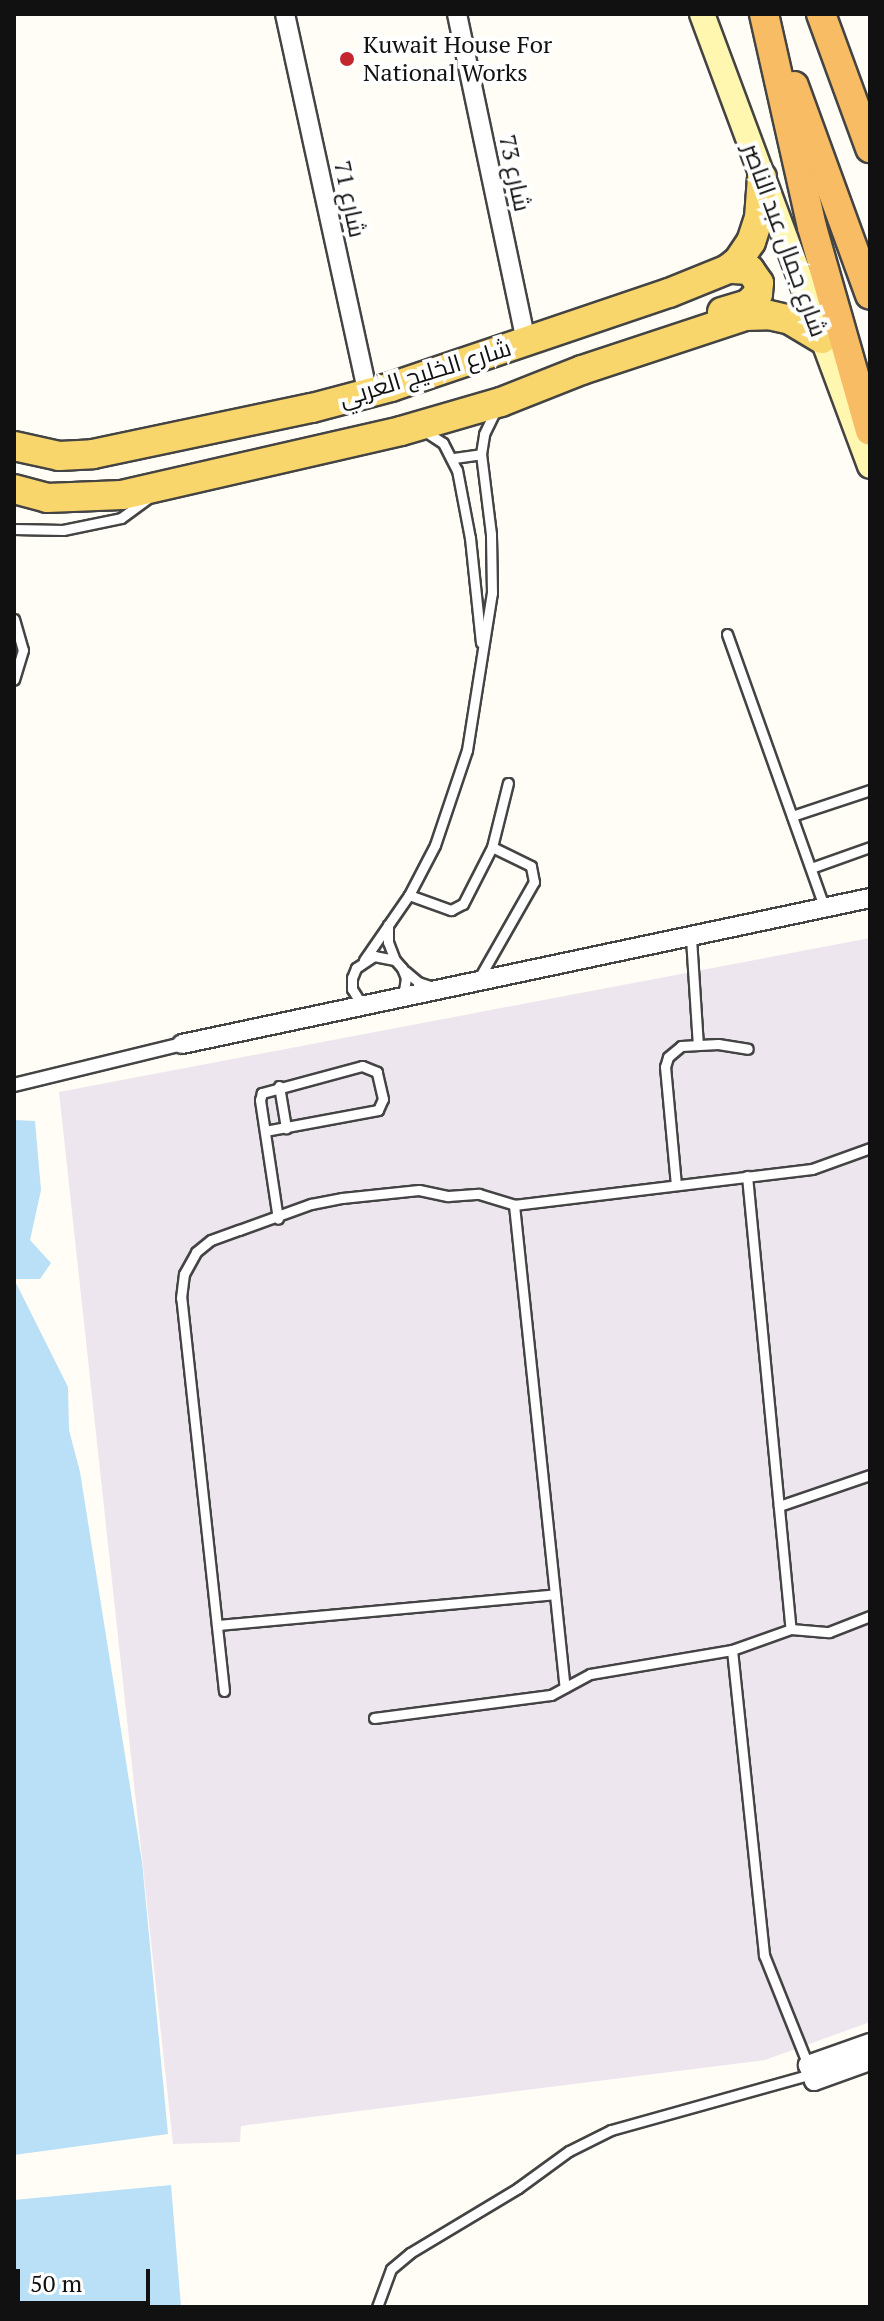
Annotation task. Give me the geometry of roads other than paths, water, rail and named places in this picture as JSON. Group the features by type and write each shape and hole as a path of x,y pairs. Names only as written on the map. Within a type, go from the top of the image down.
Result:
{"highway":[{"path":"766,14 870,295"},
{"path":"766,14 812,227 870,431"},
{"path":"821,14 870,148"}],"main road":[{"name":"شارع جمال عبد الناصر","path":"702,14 870,466"},
{"path":"728,269 751,242 759,218 762,177"},
{"name":"شارع الخليج العربي","path":"14,446 59,456 93,454 380,390 728,269"},
{"path":"582,370 619,346 748,304 758,294 756,275 750,270 728,269"},
{"name":"شارع الخليج العربي","path":"14,489 47,498 69,498 122,495 164,487 408,429 501,402 582,370 745,316 769,315 790,320 822,339"},
{"path":"380,390 410,391 418,409 408,429"}],"street":[{"name":"شارع 71","path":"285,14 380,390"},
{"name":"شارع 73","path":"457,14 526,341"},
{"path":"14,1085 182,1044 870,898"},
{"path":"870,2043 810,2069 814,2081 870,2061"}],"lane":[{"path":"362,1005 352,989 352,978 409,895 435,845 457,787 483,662 493,564 481,454 487,426 501,402"},
{"path":"408,429 443,443 454,458 470,538 483,662"},
{"path":"454,458 481,454"},
{"path":"14,529 63,530 121,518 164,487"},
{"path":"14,619 23,650 14,680"},
{"path":"727,634 825,909"},
{"path":"409,895 451,910 463,904 492,847 508,783"},
{"path":"792,816 870,790"},
{"path":"478,980 534,882 531,866 492,847"},
{"path":"811,868 870,847"},
{"path":"388,925 388,942 406,978 403,996"},
{"path":"691,938 698,1045"},
{"path":"364,960 374,956 399,964 418,982 440,988"},
{"path":"676,1185 665,1067 674,1049 718,1044 748,1049"},
{"path":"265,1131 374,1111 381,1107 383,1099 377,1072 366,1066 279,1086 260,1096 265,1131 278,1219"},
{"path":"279,1086 286,1128"},
{"path":"224,1691 181,1298 184,1274 196,1252 211,1240 278,1219 311,1204 419,1190 448,1196 479,1194 514,1205 812,1169 870,1148"},
{"path":"747,1176 791,1629"},
{"path":"514,1205 565,1687"},
{"path":"779,1506 870,1475"},
{"path":"217,1625 555,1594"},
{"path":"374,1718 551,1695 590,1674 732,1650 791,1629 829,1632 870,1616"},
{"path":"377,2307 391,2269 410,2253 472,2218 569,2151 611,2130 810,2069 764,1955 732,1650"}],"water":[{"path":"14,1120 35,1121 41,1190 30,1240 51,1263 40,1279 14,1279"},
{"path":"14,1279 68,1387 69,1430 80,1472 142,1862 168,2134 14,2155"},
{"path":"171,2185 181,2307 14,2307 14,2200"}],"place":[{"name":"Kuwait House For National Works","path":"347,59"}]}
